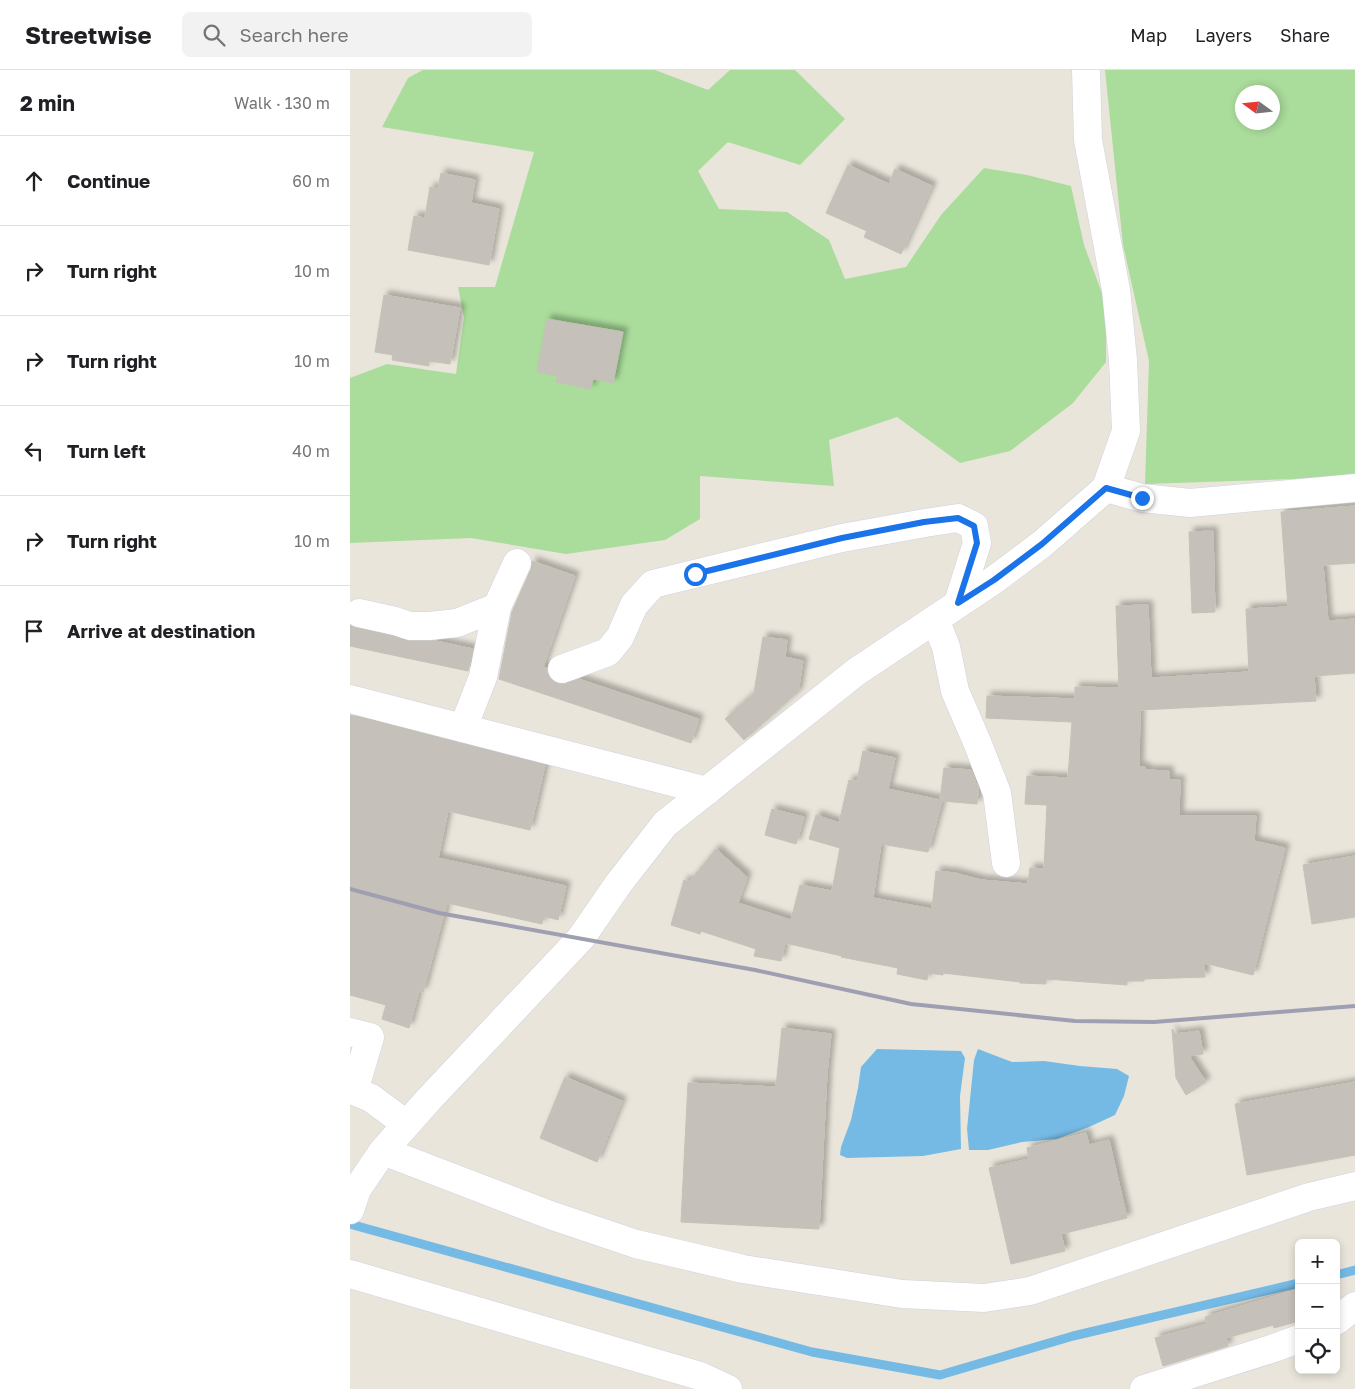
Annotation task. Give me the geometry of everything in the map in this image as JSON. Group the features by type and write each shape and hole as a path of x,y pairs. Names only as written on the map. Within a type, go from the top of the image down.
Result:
{"street":[{"path":"354,1200 383,1151 430,1098 581,938 619,883 665,824 856,672 994,580 1042,544 1106,488 1126,431 1124,360 1116,290 1088,140 1086,70"},
{"path":"1106,488 1142,498 1190,503 1355,488"},
{"path":"562,670 608,652 620,637 634,605 653,584 842,538 924,522 958,518 974,526 977,543 958,603"},
{"path":"463,728 482,677 498,606 517,562"},
{"path":"359,613 410,626 429,626 457,623 498,606"},
{"path":"935,619 946,647 955,691 997,793 1006,863"},
{"path":"350,699 706,791"},
{"path":"350,1032 370,1037 352,1091 372,1098 406,1124"},
{"path":"383,1151 550,1215 636,1244 743,1269 902,1294 984,1298 1030,1291 1309,1197 1355,1186"},
{"path":"350,1274 700,1376 728,1389"},
{"path":"1340,1318 1355,1306"},
{"path":"1144,1389 1295,1340"}],"green space":[{"path":"423,70 655,70 708,90 730,70 795,70 845,119 800,165 728,142 698,171 719,209 787,212 829,240 845,279 906,267 941,215 984,168 1027,175 1071,186 1084,245 1106,304 1106,362 1073,403 1010,451 960,463 897,417 829,440 834,486 700,476 700,519 665,540 566,554 471,538 350,543 350,378 387,364 456,374 464,317 458,287 495,287 534,152 382,127 408,78"},
{"path":"1105,70 1355,70 1355,477 1145,484 1149,361 1123,245"}],"water":[{"path":"877,1049 961,1051 965,1058 960,1096 961,1149 923,1156 847,1158 840,1155 851,1120 861,1067"},
{"path":"978,1049 1012,1062 1044,1061 1117,1069 1129,1076 1124,1096 1115,1115 1057,1139 1022,1142 988,1150 969,1150 967,1129 974,1060"}],"building":[{"path":"848,165 889,184 895,169 932,186 901,254 864,237 867,231 826,213"},
{"path":"441,173 475,180 471,203 499,209 489,265 408,250 414,216 425,218 430,187 438,189"},
{"path":"384,295 460,308 450,364 429,361 429,366 392,360 393,355 375,352"},
{"path":"547,319 623,332 613,383 593,379 591,389 556,382 558,376 537,372"},
{"path":"1355,506 1355,563 1323,565 1328,621 1355,619 1355,673 1314,676 1316,701 1140,710 1139,767 1145,767 1145,770 1169,771 1169,780 1180,780 1179,816 1256,816 1254,841 1285,848 1253,975 1204,963 1205,977 1144,979 1144,981 1127,981 1127,985 1046,979 1046,984 1020,983 943,973 943,975 928,973 927,980 897,974 898,968 841,957 785,943 781,961 754,956 756,949 701,931 700,934 671,925 684,880 689,882 716,849 747,877 738,903 791,920 800,885 832,891 840,848 809,839 816,815 839,823 849,780 857,781 863,751 895,758 888,789 940,800 944,768 971,770 978,788 977,804 942,801 928,852 881,844 873,898 932,909 936,871 955,873 981,880 1028,884 1030,868 1044,869 1047,805 1025,804 1027,776 1068,778 1072,722 986,718 987,696 1075,699 1075,687 1119,688 1116,606 1148,605 1151,678 1249,672 1246,609 1288,607 1281,512"},
{"path":"1213,531 1215,612 1192,613 1189,532"},
{"path":"532,561 575,576 543,667 547,668 548,675 552,681 567,684 579,679 699,719 691,743 499,679 512,612 531,569"},
{"path":"350,625 405,641 436,641 473,649 468,671 350,646"},
{"path":"763,637 787,640 785,657 803,661 798,692 744,740 725,719 754,693"},
{"path":"350,715 545,765 530,830 448,811 438,858 566,886 558,920 544,916 542,924 447,903 423,992 419,991 409,1028 382,1019 386,1005 350,995"},
{"path":"772,809 804,817 796,844 765,835"},
{"path":"1355,856 1355,917 1312,924 1303,865"},
{"path":"782,1028 831,1034 827,1073 819,1229 681,1222 688,1083 776,1087"},
{"path":"1172,1029 1176,1034 1199,1031 1203,1054 1189,1056 1206,1082 1186,1095 1176,1078"},
{"path":"565,1077 622,1101 597,1162 540,1138"},
{"path":"1355,1082 1355,1155 1247,1175 1235,1104"},
{"path":"1086,1133 1089,1145 1109,1140 1127,1218 1061,1234 1065,1251 1011,1264 989,1168 1029,1159 1027,1148"},
{"path":"1295,1290 1295,1322 1274,1328 1273,1325 1226,1338 1228,1346 1163,1366 1155,1338 1207,1324 1205,1317"}],"waterway":[{"path":"350,1224 812,1352 940,1375 1073,1336 1295,1284"},
{"path":"1340,1274 1355,1270"}],"railway":[{"path":"350,889 439,913 755,970 911,1004 1075,1021 1154,1022 1355,1006"}],"route":[{"path":"695,574 842,538 924,522 958,518 974,526 977,543 958,603 994,580 1042,544 1106,488 1142,498"}]}
